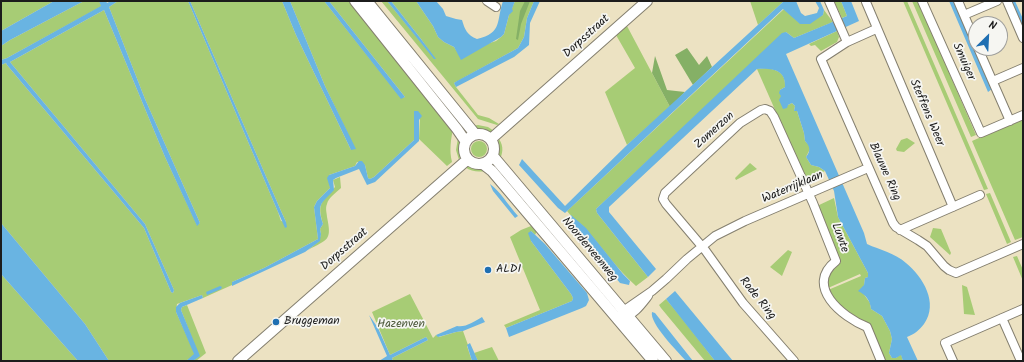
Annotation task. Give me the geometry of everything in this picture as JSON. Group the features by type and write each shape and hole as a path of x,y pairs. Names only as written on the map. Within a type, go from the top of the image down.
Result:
{"street":[{"path":"355,1 466,142"},
{"path":"367,1 475,134"},
{"path":"487,1 496,8"},
{"name":"Dorpsstraat","path":"491,140 647,1"},
{"path":"829,1 847,42 876,28"},
{"name":"Smuiger","path":"922,1 981,133 1010,121"},
{"path":"958,1 968,24"},
{"path":"964,15 997,1"},
{"path":"1007,1 1023,38"},
{"name":"Steffens Weer","path":"866,2 953,207"},
{"name":"Blauwe Ring","path":"847,42 821,59 868,168 896,227 922,243 933,252 949,270 956,273 1023,244"},
{"path":"981,56 1010,121 1023,115"},
{"path":"992,81 1023,68"},
{"name":"Zomerzon","path":"704,248 666,204 664,193 740,122 761,110 765,109 770,111 774,117 808,194"},
{"path":"475,134 486,136 494,144 493,156 483,164 472,162 465,154 464,148 466,142 475,134"},
{"name":"Noorderveenweg","path":"493,156 666,361"},
{"name":"Dorpsstraat","path":"238,361 468,159"},
{"name":"Noorderveenweg","path":"483,164 492,170 652,361"},
{"name":"Waterrijklaan","path":"618,320 626,313 638,309 654,289 687,264 727,229 868,168"},
{"name":"Luwte","path":"808,194 836,261 828,268 826,272 823,282 824,288 832,302 844,315 867,327 881,361"},
{"path":"900,230 980,195"},
{"name":"Rode Ring","path":"704,248 743,303 794,361"},
{"path":"953,361 945,343 1023,309"},
{"path":"1002,318 1021,361"}],"green space":[{"path":"1,1 54,1 1,31"},
{"path":"84,1 99,1 102,6 1,60 1,46"},
{"path":"118,1 188,1 281,221 286,222 190,1 282,1 296,35 351,150 348,134 325,86 290,1 324,1 401,98 405,97 329,1 351,1 453,128 450,149 452,162 447,166 419,139 420,117 414,115 414,140 374,177 370,179 368,178 365,165 357,162 355,166 329,175 330,188 317,201 314,207 318,239 264,268 232,282 232,285 203,298 202,295 177,304 176,312 195,354 186,361 109,361 85,324 1,223 1,65 6,63 144,228 171,292 173,293 174,290 145,224 10,62 104,10 165,157 197,225 200,223 145,99 109,7"},
{"path":"381,1 387,1 435,59 391,1 416,1 433,26 438,37 454,47 458,53 496,41 504,34 509,15 515,1 534,1 527,18 524,37 518,48 454,83 478,115 489,118 499,124 497,125 478,119"},
{"path":"525,1 530,1 521,24 518,40 516,39 520,11"},
{"path":"750,1 784,1 758,25"},
{"path":"834,1 841,1 847,16 842,18"},
{"path":"903,1 907,1 988,189 984,190"},
{"path":"912,1 918,1 976,135 971,137"},
{"path":"784,9 801,24 823,15 824,10 833,22 794,38 786,32 596,209 597,213 648,277 636,286 616,266 587,230 567,211"},
{"path":"627,26 670,107 627,145 605,92 635,68 616,35"},
{"path":"837,31 839,37 837,42 821,51 815,45 811,46 809,44"},
{"path":"687,48 699,65 707,56 712,67 693,85 675,55"},
{"path":"655,56 667,90 685,92 670,107 652,73"},
{"path":"766,68 778,71 783,75 785,87 780,90 788,105 792,103 795,106 794,111 797,111 805,141 809,145 810,149 806,157 811,165 819,167 825,171 806,180 757,69"},
{"path":"1023,119 1023,237 1015,240 972,141"},
{"path":"478,125 488,127 494,131 483,132 472,126"},
{"path":"458,138 462,140 461,155 459,160 456,150"},
{"path":"907,138 915,143 904,152 897,151 896,149 901,140"},
{"path":"499,139 502,144 502,150 499,161 497,156 497,144"},
{"path":"476,141 482,141 487,146 485,155 482,157 476,157 471,152 471,146"},
{"path":"750,163 757,169 736,180 735,178"},
{"path":"468,165 480,167 486,171 473,171 465,167"},
{"path":"340,177 341,188 331,197 326,206 329,231 327,238 308,250 319,241 321,234 320,229 323,224 320,207 323,200 335,187 333,180"},
{"path":"990,193 1011,242 1007,244 986,194"},
{"path":"834,198 838,217 868,273 868,277 865,278 863,293 870,303 871,309 882,316 890,331 892,339 889,353 892,358 896,358 901,354 903,361 883,361 868,324 841,308 828,290 861,276 860,274 828,288 827,277 841,262 817,206"},
{"path":"531,226 537,231 535,235 531,231 531,241 573,298 572,301 506,328 504,325 540,310 510,237"},
{"path":"933,228 941,229 951,253 950,255 930,237"},
{"path":"788,250 792,252 782,276 770,267"},
{"path":"1017,256 1023,270 1023,281 1013,257"},
{"path":"1,274 78,361 1,361"},
{"path":"962,285 967,287 975,315 964,314"},
{"name":"Hazenven","path":"410,294 433,338 436,335 439,337 463,331 472,361 393,361 392,358 428,340 426,337 390,355 372,312"},
{"path":"666,299 715,361 705,361 661,308 659,305"},
{"path":"187,305 206,353 196,361 193,361 199,356 181,310 182,307"},
{"path":"492,347 499,361 478,361 474,353"}],"water":[{"path":"54,1 84,1 1,46 1,31"},
{"path":"99,1 106,1 107,3 111,1 118,1 109,7 145,99 200,223 197,226 165,157 104,10 10,62 145,224 174,290 173,293 171,292 144,228 6,63 1,65 1,60 101,6"},
{"path":"188,1 190,1 286,222 287,227 285,228 278,212"},
{"path":"282,1 290,1 325,86 356,149 351,150 296,35"},
{"path":"324,1 329,1 405,97 401,99"},
{"path":"387,1 391,1 436,59 434,59"},
{"path":"416,1 436,1 443,9 446,16 462,20 467,32 477,39 495,30 503,1 515,1 512,9 513,11 509,15 504,34 461,60 454,47 438,37 433,26"},
{"path":"534,1 540,1 530,23 529,45 514,57 456,87 454,83 457,81 518,48 524,37 527,18"},
{"path":"784,1 796,1 801,13 805,16 817,13 819,8 815,1 820,1 824,10 823,15 810,24 800,24 783,9 565,213 558,208 519,165 522,159 565,206 627,145"},
{"path":"841,1 851,1 859,21 786,54 864,233 867,244 892,254 902,260 918,275 927,291 930,308 928,316 919,330 907,337 918,361 903,361 901,355 896,358 892,358 889,353 892,339 890,331 882,316 871,309 867,298 858,291 864,285 865,278 868,277 868,273 838,217 834,191 825,171 819,167 811,165 806,157 809,153 809,147 805,141 797,111 794,111 795,106 792,103 788,105 787,108 783,109 779,100 781,96 779,93 780,90 785,87 785,81 783,76 777,71 757,69 609,207 609,212 656,269 648,277 597,213 596,209 782,33 786,32 794,38 847,16"},
{"path":"949,1 954,1 968,33 968,45"},
{"path":"1010,1 1015,1 1023,19 1023,31"},
{"path":"973,56 978,56 992,89 988,92"},
{"path":"414,111 418,111 422,116 419,120 419,141 375,182 367,185 359,169 333,180 334,190 323,202 320,208 323,224 320,229 320,241 305,252 232,286 232,282 264,268 318,239 314,207 317,201 330,188 327,178 329,175 355,166 359,161 362,161 365,165 368,178 370,179 374,177 414,140"},
{"path":"490,184 501,194 518,216 515,218 493,191"},
{"path":"571,215 586,228 630,281 629,285 620,283 578,232 568,218"},
{"path":"1,223 85,324 109,361 78,361 1,274"},
{"path":"531,231 545,244 587,293 589,300 586,306 582,308 509,337 506,328 572,301 573,298 531,241 528,233"},
{"path":"220,286 222,287 221,289 207,295 206,292"},
{"path":"675,291 733,361 715,361 666,299"},
{"path":"202,295 203,298 182,307 181,310 200,356 193,361 186,361 194,354 176,312 176,307 180,303"},
{"path":"652,312 655,313 693,361 686,361 659,330 652,317"},
{"path":"369,315 378,328 390,355 426,337 428,340 392,358 393,361 379,361 387,356"},
{"path":"482,317 485,322 463,331 438,337 436,335 457,326 467,325"},
{"path":"470,343 478,361 472,361 467,345"}],"place":[{"name":"ALDI","path":"488,270"},
{"name":"Bruggeman","path":"276,322"}]}
